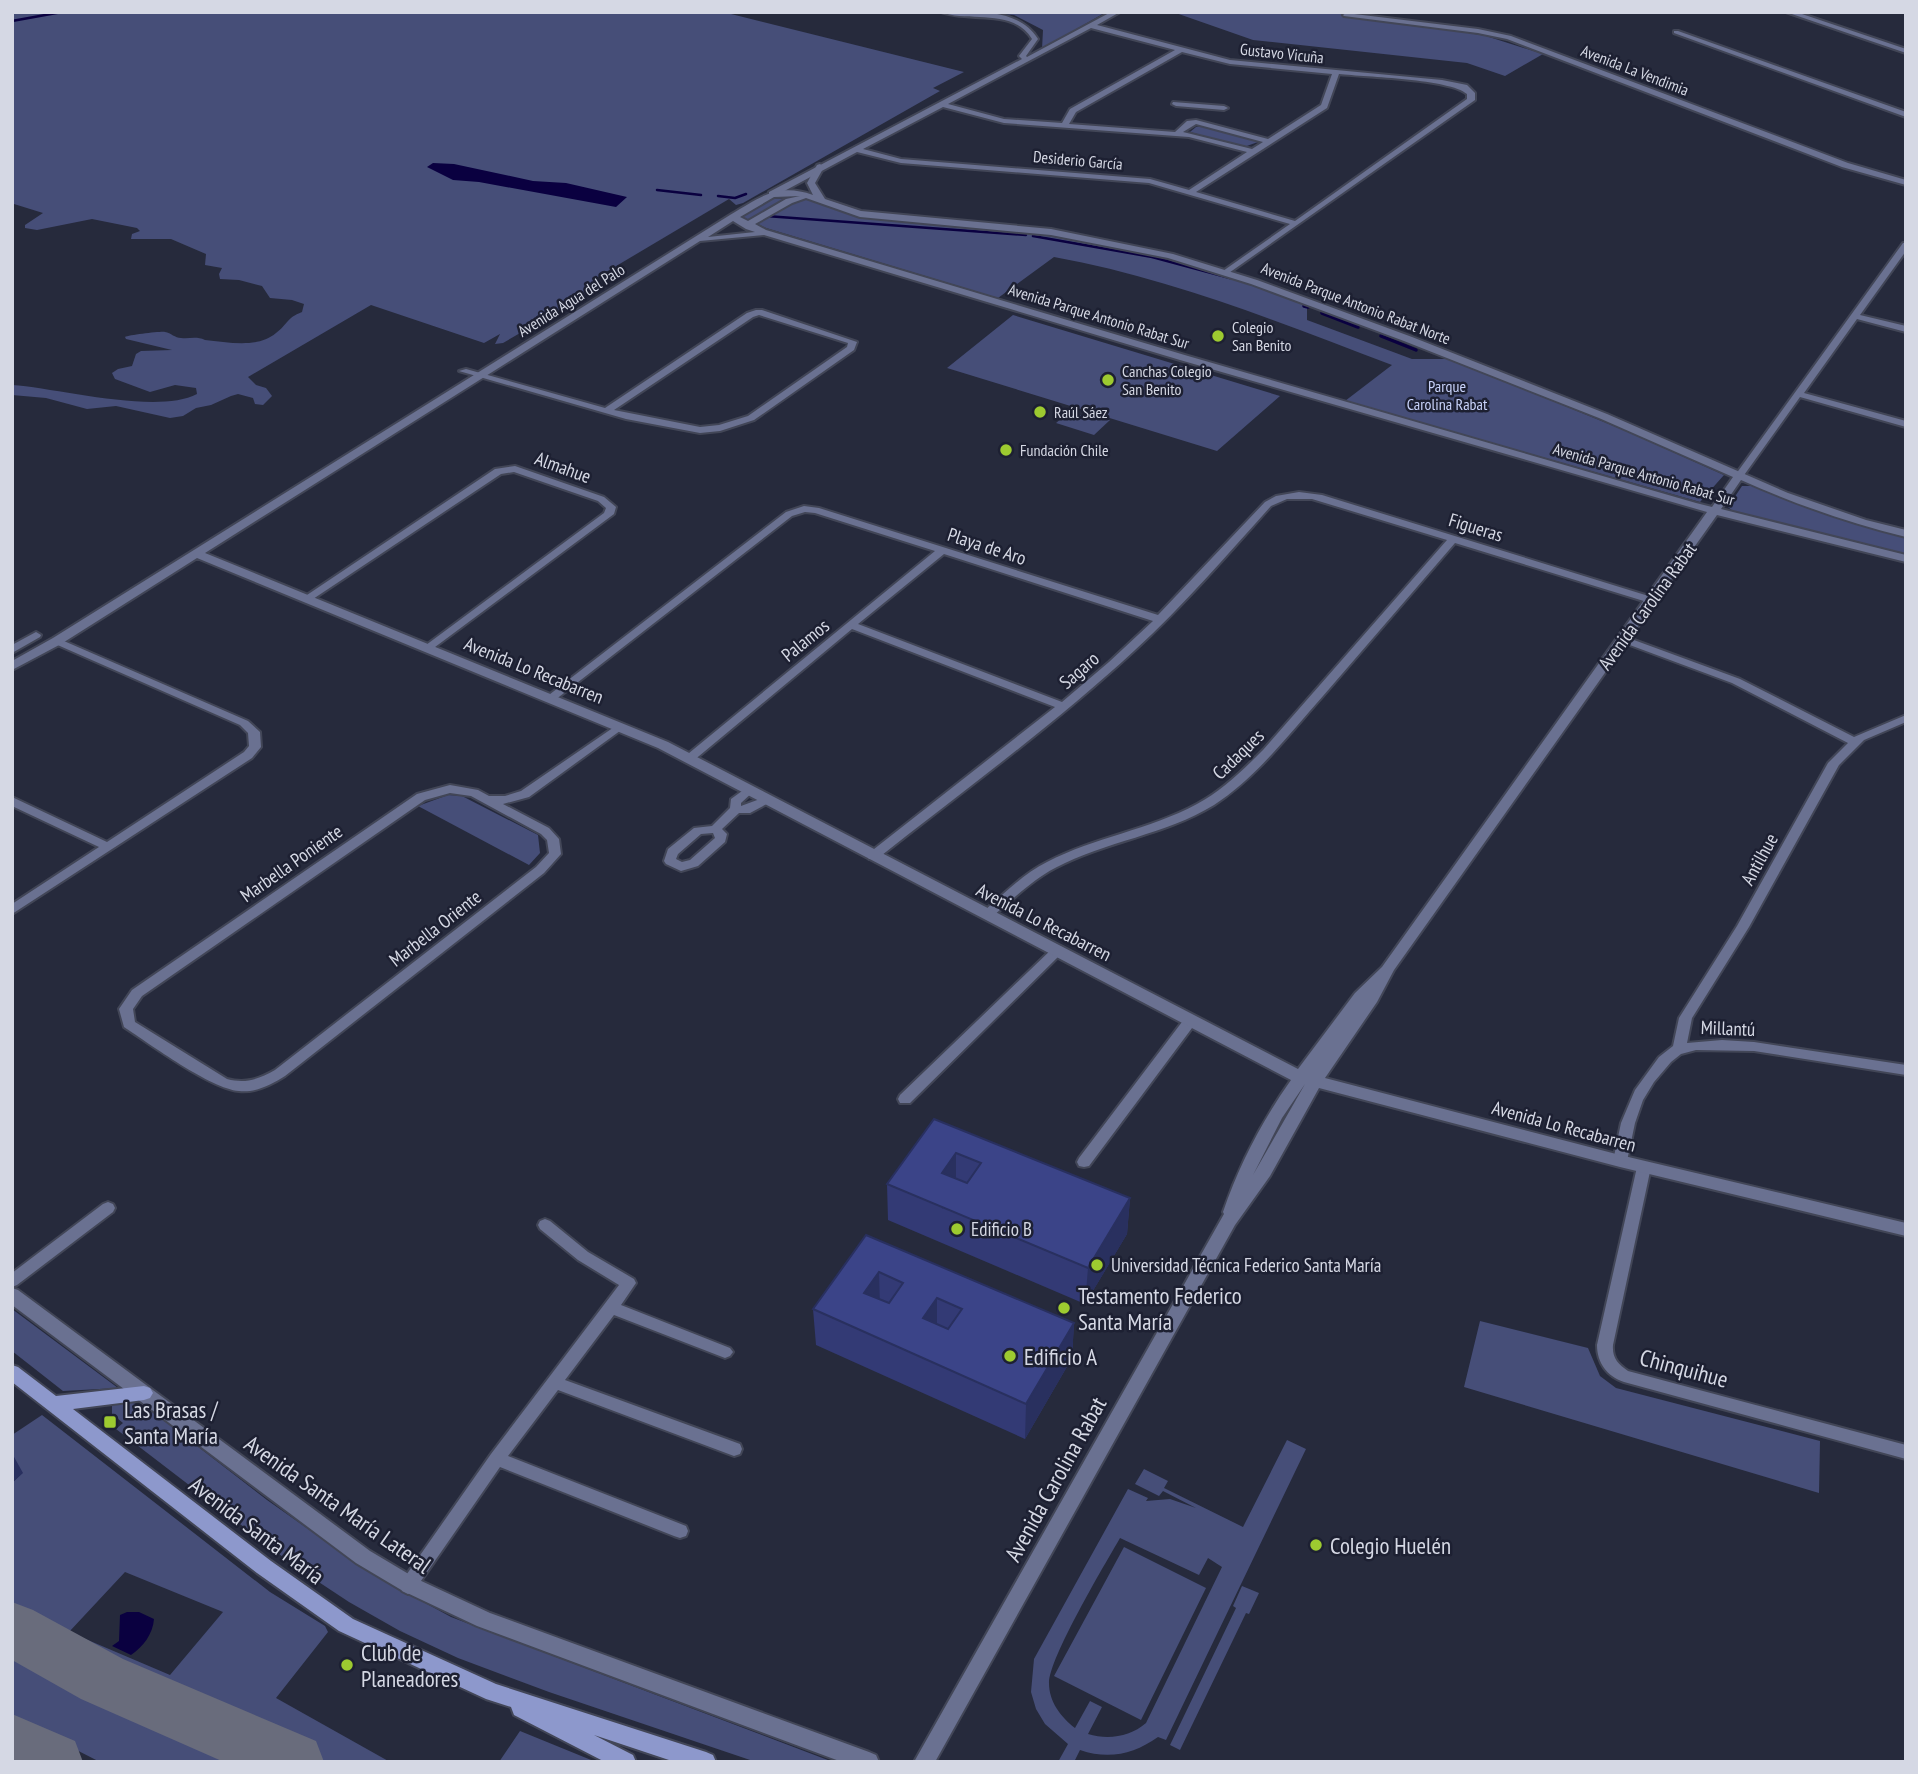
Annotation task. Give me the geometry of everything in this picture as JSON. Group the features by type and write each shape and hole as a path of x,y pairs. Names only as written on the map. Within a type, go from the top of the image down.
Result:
{"main road":[{"name":"Avenida Santa María","path":"12,1372 264,1567 346,1625 492,1692 626,1762"},
{"path":"53,1404 144,1393"},
{"name":"Avenida Santa María","path":"492,1692 706,1762"}],"street":[{"path":"944,12 1000,17 1026,27 1035,39 1022,56 1027,60"},
{"name":"Avenida Agua del Palo","path":"12,672 57,641 733,217 820,167 1117,12"},
{"path":"1789,12 1906,51"},
{"name":"Avenida La Vendimia","path":"1346,15 1478,30 1508,37 1845,165 1906,183"},
{"name":"Gustavo Vicuña","path":"1091,26 1230,62 1451,83 1464,87 1471,93 1471,100 1295,223"},
{"path":"1676,32 1906,115"},
{"path":"1065,125 1073,111 1180,50"},
{"path":"1191,191 1326,104 1336,73"},
{"path":"944,104 996,120 1178,133 1254,152"},
{"path":"1176,104 1224,108"},
{"path":"1206,124 1212,107"},
{"path":"1178,133 1190,123 1206,124 1270,142"},
{"name":"Desiderio García","path":"855,149 901,161 1138,179 1191,191 1295,223"},
{"path":"819,199 811,183 820,167"},
{"name":"Avenida Parque Antonio Rabat Norte","path":"772,194 800,193 860,214 1013,228 1090,239 1147,250 1226,273 1292,295 1511,380 1822,510 1906,534"},
{"path":"749,227 752,221 789,201 819,199"},
{"name":"Avenida Parque Antonio Rabat Sur","path":"733,217 749,227 772,235 1184,358 1714,511 1906,559"},
{"path":"1226,273 1295,223"},
{"path":"688,245 733,235 772,235"},
{"name":"Avenida Carolina Rabat","path":"924,1762 1229,1220 1251,1192 1307,1079 1371,1003 1388,968 1904,250"},
{"path":"463,371 606,411 688,430 720,428 757,415 851,348 853,342 759,312 750,315 606,411"},
{"path":"1854,316 1906,329"},
{"path":"1798,394 1906,424"},
{"name":"Almahue","path":"306,599 498,471 515,469 608,503 611,507 609,514 427,648"},
{"name":"Figueras","path":"1290,495 1319,497 1651,600"},
{"name":"Sagaro","path":"873,856 1063,706 1122,655 1268,504 1290,495"},
{"name":"Playa de Aro","path":"551,698 789,514 804,509 816,510 1159,619"},
{"name":"Cadaques","path":"988,914 1016,889 1049,866 1090,848 1172,821 1210,802 1235,783 1267,752 1453,538"},
{"name":"Palamos","path":"689,758 942,550"},
{"name":"Avenida Lo Recabarren","path":"196,554 620,726 689,758 1190,1021 1307,1079 1620,1161 1906,1230"},
{"path":"850,625 1063,706"},
{"path":"12,650 36,635"},
{"path":"1623,639 1736,681 1854,742"},
{"path":"12,910 248,755 255,747 255,737 244,723 57,641"},
{"name":"Avenida Agua del Palo","path":"12,666 57,641"},
{"name":"Antilhue","path":"1679,1049 1686,1018 1743,927 1834,763 1854,742 1906,718"},
{"path":"485,798 505,800 525,794 620,726"},
{"name":"Marbella Poniente","path":"280,1073 253,1087 234,1087 223,1083 129,1024 126,1009 137,993 421,797 450,789 461,789 506,809"},
{"path":"736,809 733,805 735,802 749,790"},
{"path":"525,794 522,810 532,823"},
{"path":"715,829 736,809 746,810 768,800"},
{"path":"12,801 108,848"},
{"name":"Marbella Oriente","path":"280,1073 540,870 555,854 553,839 545,831 506,809"},
{"path":"905,1098 1058,950"},
{"path":"1084,1162 1190,1021"},
{"name":"Millantú","path":"1620,1161 1633,1100 1650,1076 1679,1049 1698,1045 1752,1047 1906,1070"},
{"name":"Chinquihue","path":"1644,1167 1605,1345 1604,1355 1612,1368 1624,1376 1906,1452"},
{"path":"12,1281 108,1208"},
{"path":"408,1586 554,1382 629,1283 583,1256 545,1225"},
{"name":"Avenida Santa María Lateral","path":"12,1295 363,1557 408,1586 437,1601 588,1660 869,1762"},
{"path":"611,1307 724,1352"},
{"path":"554,1382 734,1450"},
{"path":"498,1459 680,1531"}],"green space":[{"path":"12,12 723,12 964,72 933,88 940,91 743,203 736,205 729,199 596,278 598,288 503,343 495,344 500,334 484,343 371,305 248,377 256,385 266,388 272,396 263,405 255,404 253,398 238,394 196,408 183,416 170,418 116,406 87,409 46,398 12,395 12,385 133,401 179,400 197,394 196,388 175,385 150,392 115,379 112,373 132,366 136,354 141,351 172,350 125,337 163,332 179,338 251,343 276,333 302,312 304,304 270,298 262,286 239,280 220,279 222,268 205,265 206,254 171,239 131,239 132,234 140,231 137,228 92,219 37,230 25,228 25,225 43,213 14,204 12,198"},
{"path":"976,12 1106,12 1042,49 1043,30 1014,15"},
{"path":"1173,12 1373,12 1369,16 1486,36 1543,54 1505,76 1467,63 1253,40"},
{"path":"1203,126 1258,142 1244,147 1190,132"},
{"name":"Parque Carolina Rabat","path":"799,198 852,215 1041,234 1115,247 1197,267 1307,303 1307,320 1412,359 1450,359 1626,431 1724,475 1700,502 1345,401 1392,365 1225,303 1141,277 1054,257 998,298 766,228 742,217 772,199"},
{"name":"Canchas Colegio San Benito","path":"1013,315 1280,396 1217,451 947,368"},
{"path":"1068,413 1110,420 1094,435 1056,423"},
{"path":"1742,486 1754,486 1836,518 1906,536 1906,555 1734,512 1728,507"},
{"path":"448,795 462,796 538,835 540,853 529,865 418,806"},
{"path":"12,1309 118,1388 63,1391 12,1351"},
{"path":"1480,1321 1588,1348 1600,1376 1616,1388 1820,1441 1819,1493 1464,1387"},
{"path":"130,1402 148,1408 267,1500 372,1574 451,1617 833,1762 756,1762 549,1692 458,1658 400,1631 296,1567 116,1429 123,1423 112,1414 112,1403"},
{"path":"42,1415 270,1592 325,1626 328,1632 276,1698 390,1762 310,1762 106,1675 12,1623 12,1483 22,1473 12,1467 12,1435","holes":["125,1572 223,1612 170,1675 69,1632"]},
{"path":"1287,1440 1306,1449 1166,1740 1158,1737 1140,1748 1121,1754 1101,1755 1080,1750 1074,1762 1058,1762 1068,1744 1045,1724 1036,1709 1031,1692 1034,1659 1128,1489 1148,1498 1146,1501 1170,1499 1196,1508 1163,1491 1159,1496 1135,1484 1144,1469 1168,1481 1164,1488 1243,1527","holes":["1120,1538 1199,1575 1208,1558 1222,1567 1146,1723 1118,1736 1088,1734 1102,1707 1090,1701 1075,1728 1054,1703 1049,1683 1051,1671 1079,1611"]},
{"path":"1124,1547 1206,1588 1141,1720 1054,1676"},
{"path":"1242,1586 1259,1593 1249,1614 1246,1613 1180,1750 1170,1745 1236,1608 1233,1606"},
{"path":"12,1643 100,1690 263,1762 100,1762 12,1717"},
{"path":"520,1731 596,1762 499,1762"}],"shaded area":[{"path":"433,163 454,164 533,181 566,183 627,197 616,207 479,182 453,180 427,167"},
{"path":"139,1612 154,1619 147,1640 131,1655 112,1646 119,1641 120,1615"}],"building":[{"path":"934,1119 1130,1198 1088,1268 887,1184","holes":["956,1153 981,1163 967,1183 942,1173"]},
{"path":"866,1235 1074,1323 1026,1404 813,1309","holes":["879,1272 903,1283 889,1303 864,1293","937,1298 962,1309 948,1329 923,1318"]}],"waterway":[{"path":"12,21 62,12"},
{"path":"657,190 701,195"},
{"path":"718,196 735,198 746,194"},
{"path":"766,216 1026,235"},
{"path":"1033,236 1152,257 1230,278"},
{"path":"1304,306 1308,307"},
{"path":"1322,313 1358,327"},
{"path":"1381,336 1416,350"}],"taxiway":[{"path":"12,1629 102,1679 294,1762"},
{"path":"12,1743 53,1762"}],"place":[{"name":"Colegio San Benito","path":"1218,336"},
{"name":"Canchas Colegio San Benito","path":"1108,380"},
{"name":"Raúl Sáez","path":"1040,412"},
{"name":"Fundación Chile","path":"1006,450"},
{"name":"Edificio B","path":"957,1229"},
{"name":"Universidad Técnica Federico Santa María","path":"1097,1265"},
{"name":"Testamento Federico Santa María","path":"1064,1308"},
{"name":"Edificio A","path":"1010,1356"},
{"name":"Las Brasas / Santa María","path":"110,1422"},
{"name":"Colegio Huelén","path":"1316,1545"},
{"name":"Club de Planeadores","path":"347,1665"}]}
